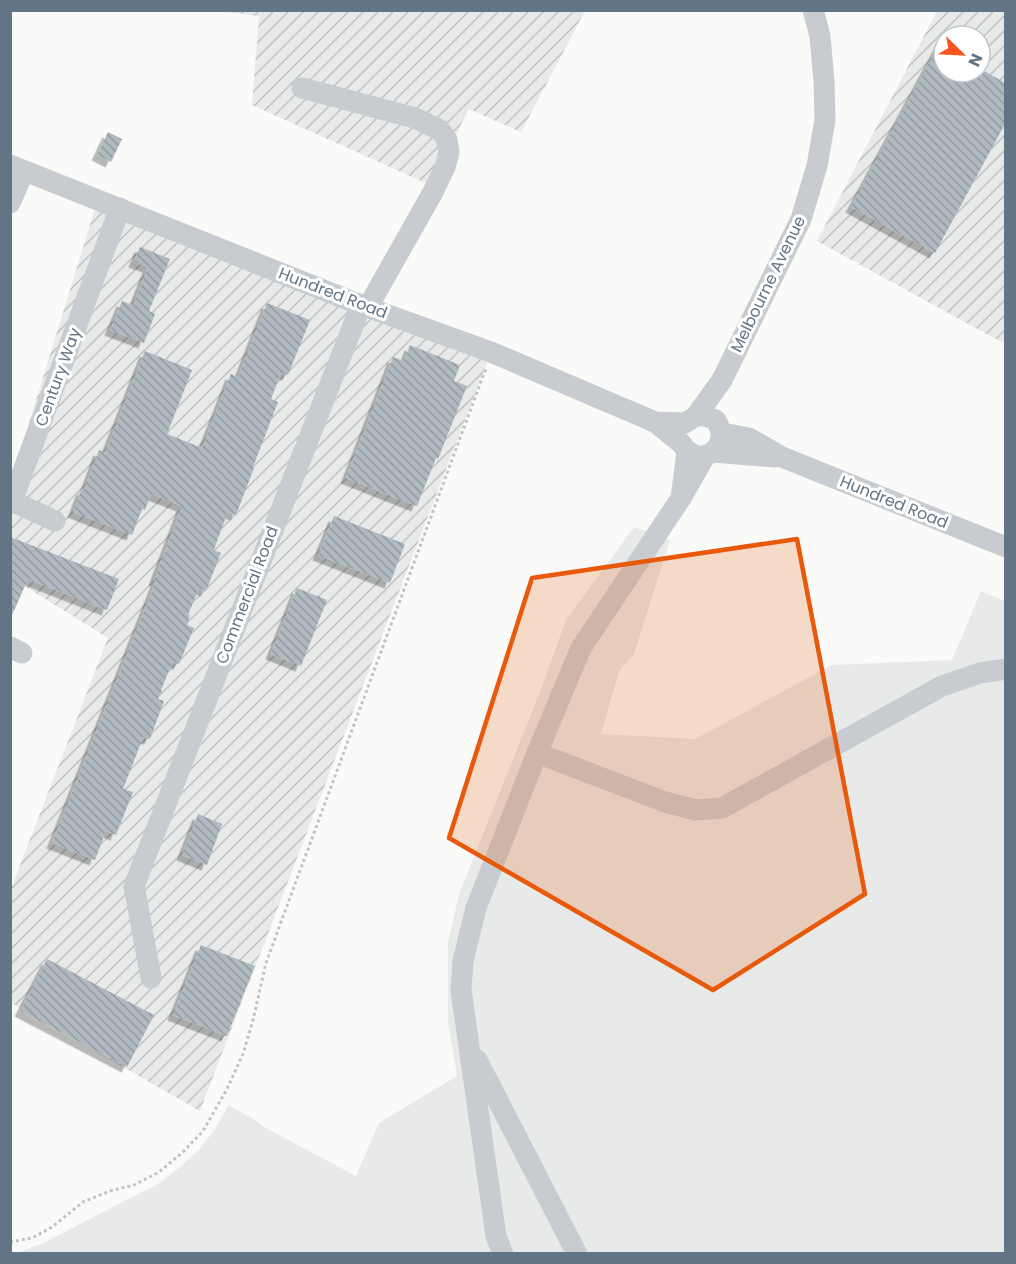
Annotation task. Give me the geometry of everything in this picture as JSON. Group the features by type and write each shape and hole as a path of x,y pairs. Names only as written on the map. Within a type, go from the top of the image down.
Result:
{"street":[{"name":"Melbourne Avenue","path":"503,1254 496,1236 461,990 463,960 476,908 581,648 681,498 700,437 722,380 801,219 817,166 825,120 820,36 813,10"},
{"name":"Commercial Road","path":"152,978 134,886 364,306 433,192 445,167 449,152 447,140 440,130 415,118 302,88"},
{"name":"Hundred Road","path":"17,168 364,306 491,352 655,422 700,437 749,438 782,457 1005,547"},
{"path":"10,203 17,168"},
{"name":"Century Way","path":"55,521 12,501 120,208"},
{"path":"537,753 665,802 696,810 722,808 942,686 1005,669"},
{"path":"469,1044 577,1254"}],"path":[{"path":"10,1242 32,1238 52,1227 83,1202 110,1191 134,1185 159,1172 203,1131 227,1089 243,1054 266,963 491,352"}],"highlighted area":[{"path":"797,539 865,894 713,990 449,838 532,578"}],"shaded area":[{"path":"217,11 585,11 521,132 469,109 430,185 252,105 259,16"},
{"path":"937,11 1005,11 1006,339 1003,343 817,241"},
{"path":"98,199 491,352 200,1111 11,1003 10,891 108,638 10,577 11,481"},
{"path":"634,527 670,540 634,654 619,671 601,734 695,739 832,665 952,660 981,591 1005,601 1005,1253 15,1254 41,1244 158,1184 199,1150 229,1105 264,1127 356,1176 379,1123 457,1076 448,1022 448,943 459,894 540,692 566,620"}],"building":[{"path":"932,57 932,84 992,84 992,75 1005,83 1005,124 935,253 851,207"},
{"path":"108,132 122,139 111,162 97,155"},
{"path":"140,247 170,259 149,311 155,314 144,343 110,330 122,301 133,305 148,267 134,262"},
{"path":"267,303 310,320 288,375 281,373 271,399 278,402 236,515 228,512 214,550 221,553 206,591 199,588 188,615 190,615 187,625 194,628 179,664 173,661 158,699 164,701 150,739 143,737 123,789 133,792 116,835 106,831 95,860 52,843 156,581 154,580 182,506 151,494 145,510 142,509 132,535 73,512 99,450 105,453 145,351 192,370 167,434 202,448 231,374 238,377"},
{"path":"410,345 460,365 454,381 467,386 417,506 346,478 393,357 404,361"},
{"path":"334,516 405,544 390,583 318,555"},
{"path":"10,537 119,579 107,610 28,579 10,620"},
{"path":"297,588 327,600 301,666 271,654"},
{"path":"198,814 222,824 207,865 182,855"},
{"path":"201,945 255,966 227,1036 173,1015"},
{"path":"47,959 154,1015 127,1067 20,1011"}]}
